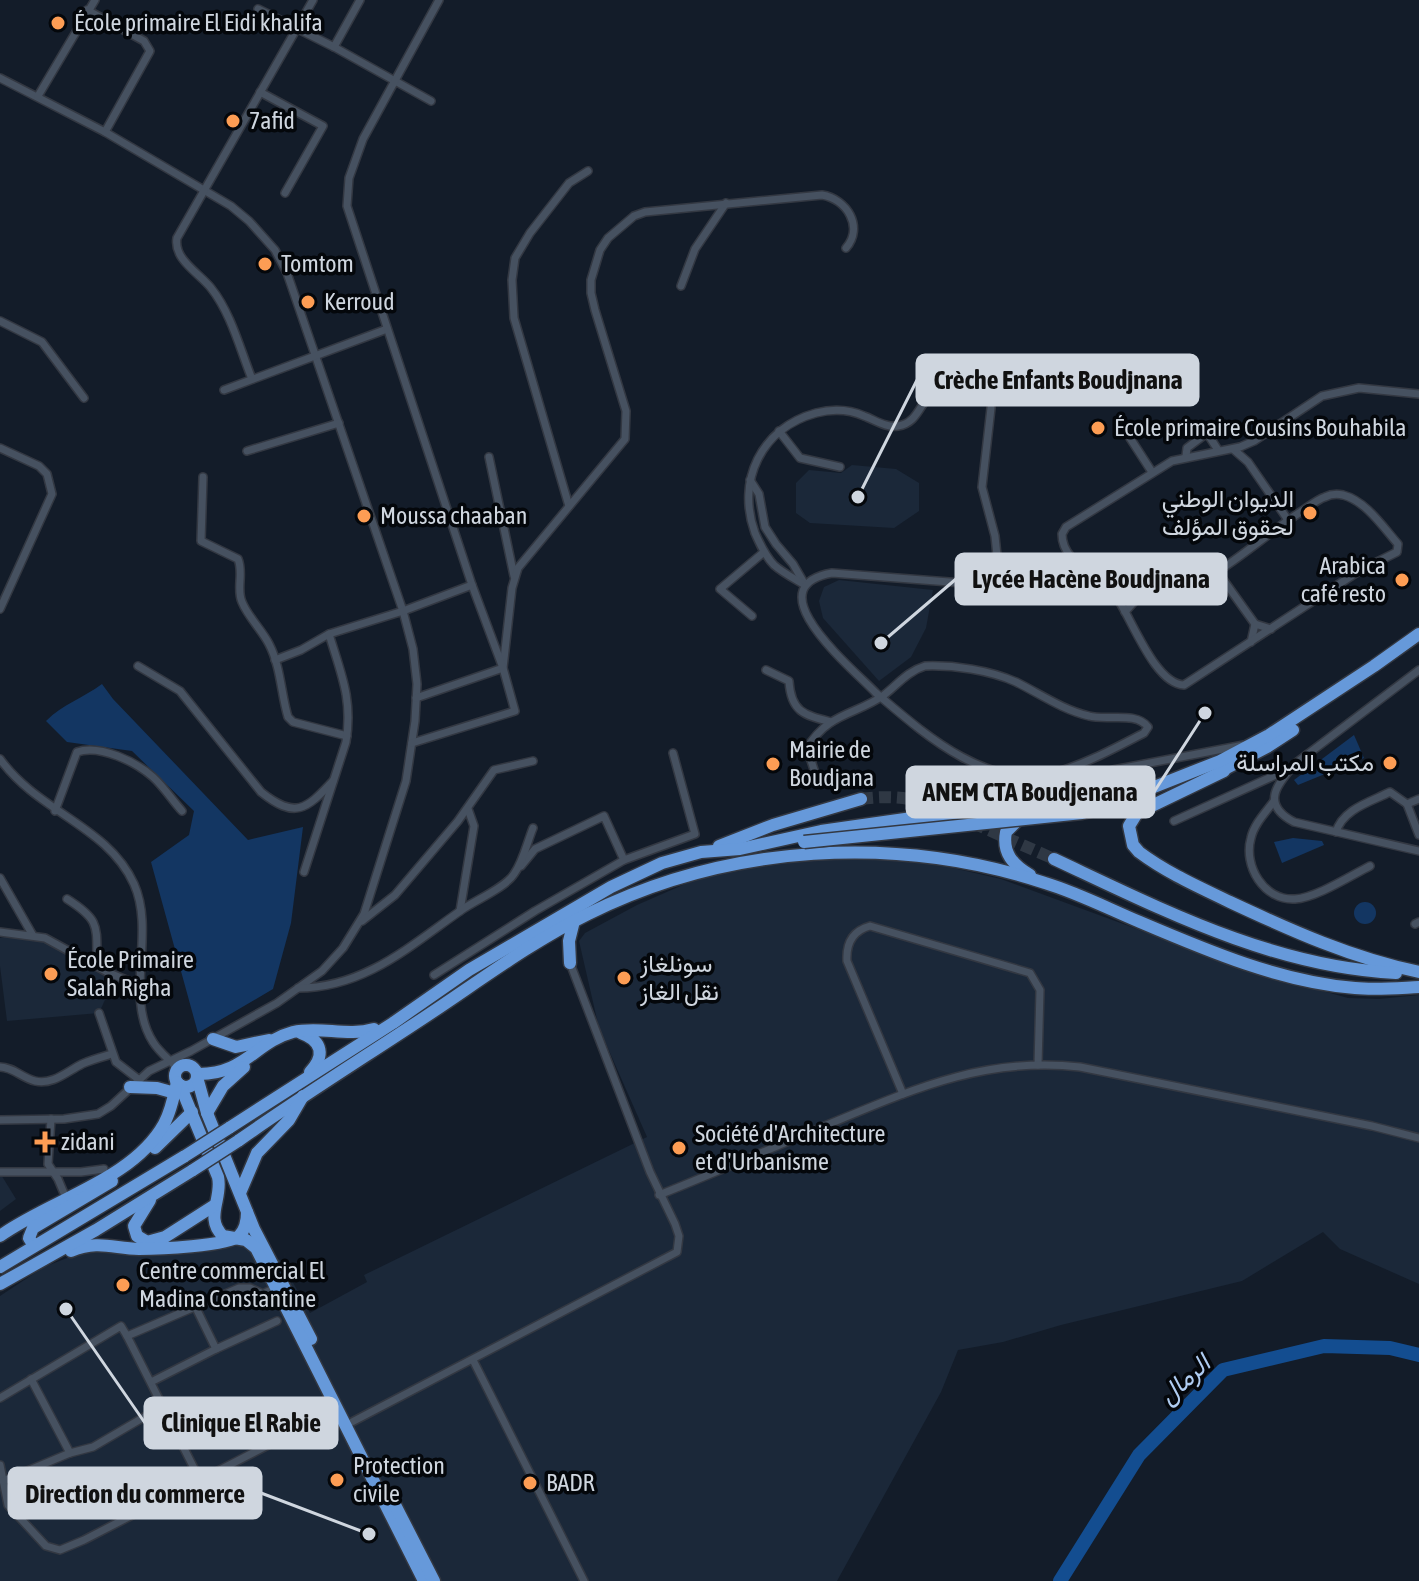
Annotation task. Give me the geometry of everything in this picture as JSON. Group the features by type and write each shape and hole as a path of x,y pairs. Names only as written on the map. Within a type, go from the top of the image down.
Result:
{"highway":[{"path":"701,852 740,849 912,818 1076,805 1149,789 1194,773 1254,743 1301,716 1419,634"},
{"path":"1419,641 1267,747 1137,813 1129,826 1133,845 1139,852 1199,887 1319,942 1359,957 1419,973"},
{"path":"0,1267 229,1128 302,1089 548,936 643,889 805,838 1082,813 1171,791 1224,771"},
{"path":"0,1284 158,1192 238,1141 302,1089 469,970 589,899 662,863 861,799"},
{"path":"1035,807 1010,825 1005,844 1015,866 1044,882 1210,951 1311,981 1372,989 1419,987"},
{"path":"723,865 837,852 888,853 935,858 1044,882"},
{"path":"1054,859 1194,924 1274,952 1346,968 1419,973"},
{"path":"570,963 569,941 574,921"},
{"path":"548,936 560,945 570,963"},
{"path":"213,1039 236,1047 276,1040 298,1032 354,1033 393,1023"},
{"path":"240,1193 257,1153 289,1120 302,1089 319,1062 321,1051 313,1037 298,1032"},
{"path":"197,1076 225,1071 276,1040"},
{"path":"207,1113 219,1091 250,1058"},
{"path":"0,1236 110,1174 141,1152 162,1127 177,1087 174,1064 189,1066 197,1076 207,1113 247,1212 434,1581"},
{"path":"134,1083 157,1088 192,1086 197,1076"},
{"path":"177,1087 192,1112 220,1183 213,1222 218,1233 246,1240 256,1248 424,1581"},
{"path":"34,1246 29,1238 33,1228 131,1168 192,1112"},
{"path":"158,1192 134,1222 137,1236 147,1242 165,1237 215,1205"},
{"path":"52,1254 91,1244 143,1249 221,1244 236,1239 244,1230 247,1212"}],"street":[{"path":"38,96 95,0"},
{"path":"252,379 219,300 181,257 176,245 313,0"},
{"path":"334,47 360,0"},
{"path":"412,743 515,711 350,218 347,193 363,139 439,0"},
{"path":"258,9 431,101"},
{"path":"87,10 144,41 150,51 105,132"},
{"path":"0,78 105,132 205,189 249,221 275,250 287,273 403,611 413,649 416,698 406,781 360,923 322,971 277,1003 174,1064 134,1083 98,1114 0,1120"},
{"path":"260,92 323,126 285,193"},
{"path":"569,506 514,318 512,280 515,258 530,233 569,183 588,171"},
{"path":"514,576 625,439 627,427 621,391 591,293 591,280 600,250 608,238 634,216 659,210 822,195 831,196 844,206 854,224 852,238 846,248"},
{"path":"681,286 688,261 726,203"},
{"path":"0,321 42,342 84,398"},
{"path":"224,390 387,329"},
{"path":"805,585 773,564 764,552 749,517 752,468 764,446 796,420 835,409 854,412 890,427 901,426 912,421 936,391 951,386 974,387"},
{"path":"818,782 807,748 831,722 845,712 881,697 914,669 939,666 991,674 1012,680 1076,712 1093,717 1139,719 1148,727 1144,733 1098,757 1056,773 1027,774 987,769 926,735 881,697 808,620 801,601 805,585 819,575 832,573 1114,593 1184,590 1217,571 1324,497 1342,495 1362,505 1398,544 1397,552 1359,571 1184,685 1176,685 1162,674 1114,593 1070,557 1062,534 1066,527 1152,472 1186,456 1254,441 1322,396 1359,388 1419,394"},
{"path":"991,408 982,487 995,536 1000,585"},
{"path":"247,451 339,423"},
{"path":"779,431 800,458 840,467"},
{"path":"1186,456 1187,448 1207,433 1218,450"},
{"path":"1130,438 1152,472"},
{"path":"1248,462 1254,441"},
{"path":"0,448 39,466 47,474 52,494 0,609"},
{"path":"1231,448 1248,462 1288,520"},
{"path":"489,457 514,576 503,668"},
{"path":"203,477 201,541 238,559 242,568 242,604 269,644 288,717 293,722 347,736"},
{"path":"750,480 759,494 765,527 805,585"},
{"path":"752,616 720,589 764,552"},
{"path":"1217,571 1255,624 1271,629"},
{"path":"275,660 329,634 472,585"},
{"path":"1125,612 1142,593"},
{"path":"1251,642 1255,624"},
{"path":"304,872 347,736 349,700 329,634"},
{"path":"138,666 180,691 261,792 275,803 299,809 311,804 335,779"},
{"path":"416,698 503,668"},
{"path":"766,670 789,681 790,695 802,713 831,722"},
{"path":"1174,821 1290,769 1419,670"},
{"path":"1027,774 1032,783 1060,785 1113,770 1254,743"},
{"path":"55,811 77,752 82,750 101,752 130,762 153,778 182,811"},
{"path":"434,975 624,860 695,834 673,753"},
{"path":"0,759 21,784 110,849 134,884 143,921 141,986 148,1032 174,1064"},
{"path":"360,923 395,895 468,809 494,770 533,761"},
{"path":"1290,769 1278,787 1274,801 1252,833 1249,853 1254,875 1274,895 1298,899 1370,866"},
{"path":"1336,832 1346,814 1390,792 1407,804 1419,835"},
{"path":"1407,804 1419,799"},
{"path":"1274,801 1280,813 1294,822 1419,851"},
{"path":"460,911 474,826 468,809"},
{"path":"296,988 340,984 377,969 515,874 535,849 604,816 624,860"},
{"path":"515,874 533,828"},
{"path":"0,878 32,934"},
{"path":"580,884 589,899"},
{"path":"67,899 86,911 95,922 97,966"},
{"path":"903,1094 847,961 849,942 855,933 870,926 1030,973 1040,990 1038,1065"},
{"path":"0,932 45,938 141,986"},
{"path":"352,1422 677,1252 679,1236 659,1195 570,963"},
{"path":"99,1013 112,1054 134,1083"},
{"path":"0,1067 37,1082 45,1082 112,1054"},
{"path":"659,1195 903,1094 980,1069 1038,1065 1080,1067 1419,1137"},
{"path":"51,1119 48,1164 66,1198"},
{"path":"0,1172 89,1172 104,1169"},
{"path":"127,1336 239,1288 250,1288 263,1294 275,1288"},
{"path":"196,1308 216,1349"},
{"path":"151,1382 277,1321"},
{"path":"0,1398 121,1326 200,1480"},
{"path":"473,1360 584,1581"},
{"path":"31,1379 70,1453"},
{"path":"3,1481 70,1453 93,1447 163,1406"},
{"path":"0,1465 8,1505 46,1546 60,1550 338,1409"}],"shaded area":[{"path":"852,465 896,469 919,483 919,511 894,528 810,523 796,513 796,483 809,470 841,473"},
{"path":"839,580 933,590 926,628 911,657 879,681 823,618 819,601 824,587"},
{"path":"102,684 248,840 303,827 291,923 273,989 198,1033 151,862 189,835 194,811 132,751 67,742 46,721"},
{"path":"1354,735 1364,758 1298,785 1294,780"},
{"path":"1293,838 1322,841 1324,845 1282,863 1274,842"},
{"path":"833,859 940,865 1001,879 1251,971 1348,998 1419,995 1419,1284 1340,1249 1323,1232 1242,1281 1003,1342 958,1350 941,1392 837,1581 0,1581 0,1296 44,1267 85,1251 253,1241 281,1261 310,1313 367,1282 364,1275 647,1137 599,1028 579,941 585,933 637,905 701,877 755,864"},
{"path":"1361,902 1369,902 1376,913 1369,924 1361,924 1354,917 1354,909"},
{"name":"École Primaire Salah Righa","path":"17,934 55,943 113,982 99,1013 7,1021 0,938"},
{"path":"0,1173 16,1199 0,1211"}],"waterway":[{"name":"الرمال","path":"1060,1581 1139,1455 1223,1370 1324,1346 1390,1348 1419,1355"}],"tunnel":[{"path":"861,799 910,799 957,815"},
{"path":"973,823 1054,859"}],"place":[{"name":"École primaire El Eidi khalifa","path":"58,23"},
{"name":"7afid","path":"233,121"},
{"name":"Tomtom","path":"265,264"},
{"name":"Kerroud","path":"308,302"},
{"name":"École primaire Cousins Bouhabila","path":"1098,428"},
{"name":"Crèche Enfants Boudjnana","path":"858,497"},
{"name":"الديوان الوطني لحقوق المؤلف","path":"1310,513"},
{"name":"Moussa chaaban","path":"364,516"},
{"name":"Arabica café resto","path":"1402,580"},
{"name":"Lycée Hacène Boudjnana","path":"881,643"},
{"name":"ANEM CTA Boudjenana","path":"1205,713"},
{"name":"مكتب المراسلة","path":"1390,763"},
{"name":"Mairie de Boudjana","path":"773,764"},
{"name":"École Primaire Salah Righa","path":"51,974"},
{"name":"سونلغاز نقل الغاز","path":"624,978"},
{"name":"zidani","path":"45,1142"},
{"name":"Société d'Architecture et d'Urbanisme","path":"679,1148"},
{"name":"Centre commercial El Madina Constantine","path":"123,1285"},
{"name":"Clinique El Rabie","path":"66,1309"},
{"name":"Protection civile","path":"337,1480"},
{"name":"BADR","path":"530,1483"},
{"name":"Direction du commerce","path":"369,1534"}]}
